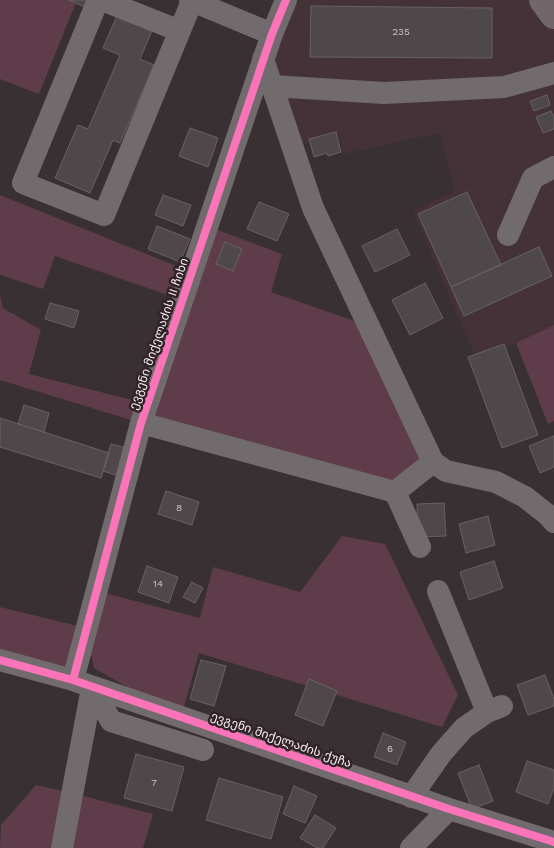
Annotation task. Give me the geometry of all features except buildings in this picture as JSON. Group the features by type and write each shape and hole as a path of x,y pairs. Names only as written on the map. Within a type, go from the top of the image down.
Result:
{"highway":[{"path":"543,0 554,15"}],"street":[{"path":"98,0 23,182 104,216 191,0 236,9 272,34"},
{"path":"102,0 180,31"},
{"name":"ევგენი მიქელაძის II ჩიხი","path":"62,848 82,684 141,423 263,60 286,0"},
{"path":"263,60 313,208 433,462 446,471 496,482 525,497 554,522"},
{"path":"272,86 384,93 504,87 554,73"},
{"path":"508,235 533,178 554,167"},
{"path":"141,423 396,492"},
{"path":"396,492 433,462"},
{"path":"396,492 420,547"},
{"path":"412,796 441,754 464,728 494,709 438,591"},
{"name":"ევგენი მიქელაძის ქუჩა","path":"0,660 82,684 449,809 554,842"},
{"path":"82,684 111,721 203,750"},
{"path":"411,848 449,809"}],"shaded area":[{"path":"0,0 77,0 39,94 0,79"},
{"path":"286,0 543,0 554,15 554,325 477,361 413,211 455,191 439,133 343,154 340,134 292,146 263,59"},
{"path":"0,195 191,272 207,226 282,254 271,292 369,326 433,462 395,492 141,423 0,380 0,294 3,308 41,330 29,374 148,404 182,300 55,256 43,289 0,275"},
{"path":"554,325 554,421 548,424 516,343"},
{"path":"342,536 385,544 458,695 442,727 199,653 181,718 94,668 86,629 70,670 0,658 0,607 86,628 97,591 200,618 213,567 300,592"},
{"path":"36,785 153,814 143,848 0,848 1,825"}],"cycle path":[{"path":"73,680 141,423 272,34 286,0"},
{"path":"0,660 73,680 449,809 554,842"}]}
